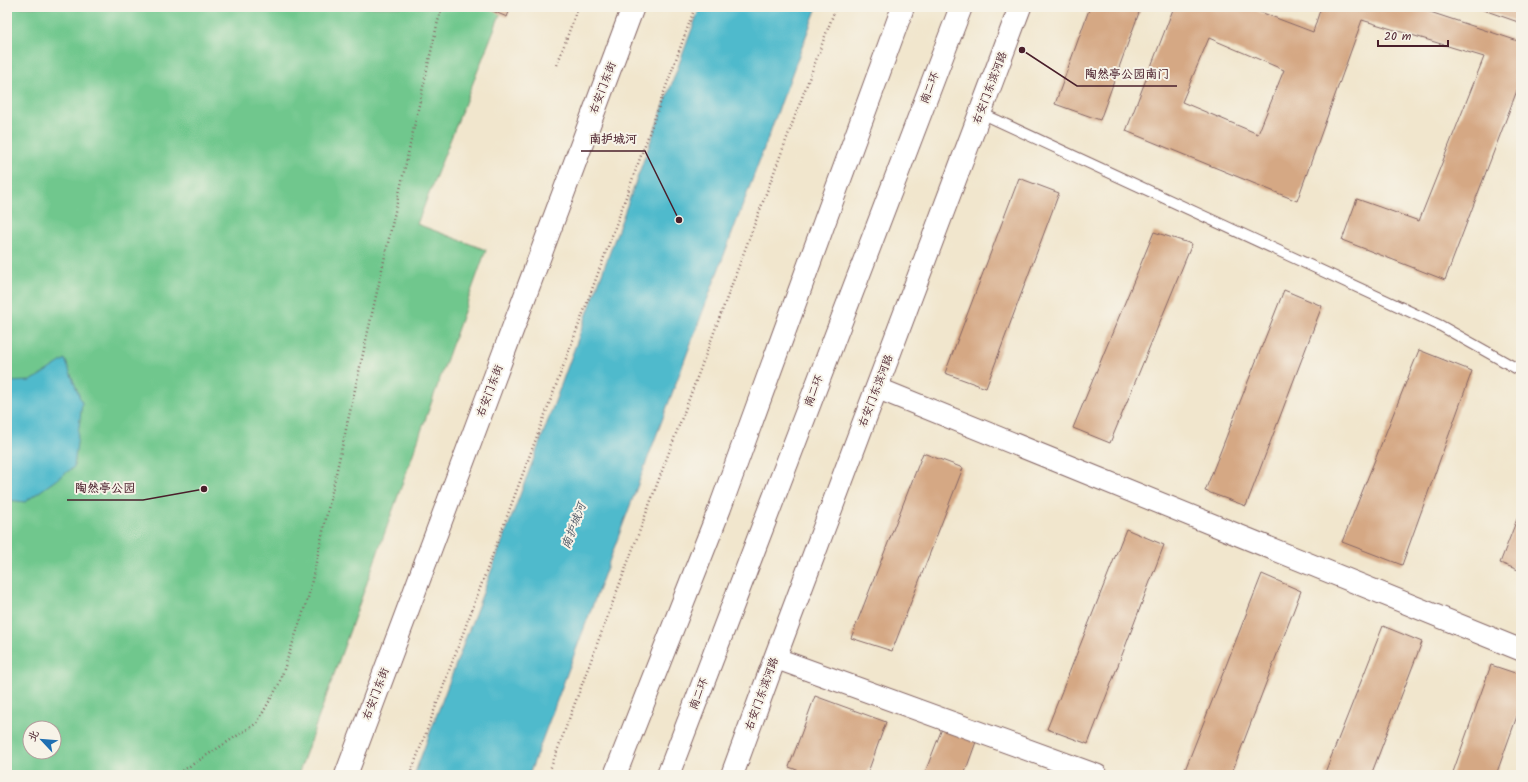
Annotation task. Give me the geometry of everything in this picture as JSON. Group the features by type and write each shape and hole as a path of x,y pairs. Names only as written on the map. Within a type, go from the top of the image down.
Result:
{"main road":[{"name":"右安门东街","path":"346,775 633,7"},
{"path":"615,775 720,508 903,7"},
{"name":"南二环","path":"668,775 961,7"},
{"name":"右安门东滨河路","path":"732,775 1020,7"}],"street":[{"path":"877,388 1521,650"},
{"path":"775,658 1097,775"}],"lane":[{"path":"981,113 1441,326 1521,371"}],"path":[{"path":"176,775 257,723 279,684 308,598 380,273 442,7"},
{"path":"557,65 578,7"},
{"path":"410,775 606,252 695,7"},
{"path":"548,775 836,7"}],"green space":[{"path":"7,7 503,7 417,224 486,250 298,775 7,775"}],"water":[{"name":"南护城河","path":"700,7 817,7 529,775 414,775 543,434"},
{"path":"65,359 82,403 74,467 25,502 7,500 7,382 31,381"}],"building":[{"path":"483,7 511,7 507,17"},
{"path":"1090,7 1141,7 1100,120 1055,104"},
{"path":"1174,7 1247,7 1313,32 1321,7 1415,7 1521,42 1521,80 1445,280 1342,240 1357,199 1419,221 1484,57 1362,20 1297,201 1126,131","holes":["1209,38 1284,70 1258,134 1182,102"]},
{"path":"1475,7 1521,7 1521,23"},
{"path":"1019,178 1059,193 986,388 945,373"},
{"path":"1154,232 1192,244 1110,443 1073,428"},
{"path":"1284,290 1322,306 1246,506 1205,491"},
{"path":"1419,350 1472,371 1402,565 1342,542"},
{"path":"923,453 963,468 892,651 851,638"},
{"path":"1521,509 1521,571 1500,563"},
{"path":"1126,529 1164,545 1088,744 1047,729"},
{"path":"1262,574 1301,591 1231,775 1183,775"},
{"path":"1383,626 1422,642 1371,775 1324,775"},
{"path":"1491,665 1521,675 1521,705 1496,775 1452,775"},
{"path":"815,696 886,722 867,775 810,775 789,767"},
{"path":"943,726 977,739 964,775 924,775"}],"place":[{"name":"陶然亭公园南门","path":"1022,50"},
{"name":"南护城河","path":"679,220"},
{"name":"陶然亭公园","path":"204,489"}]}
